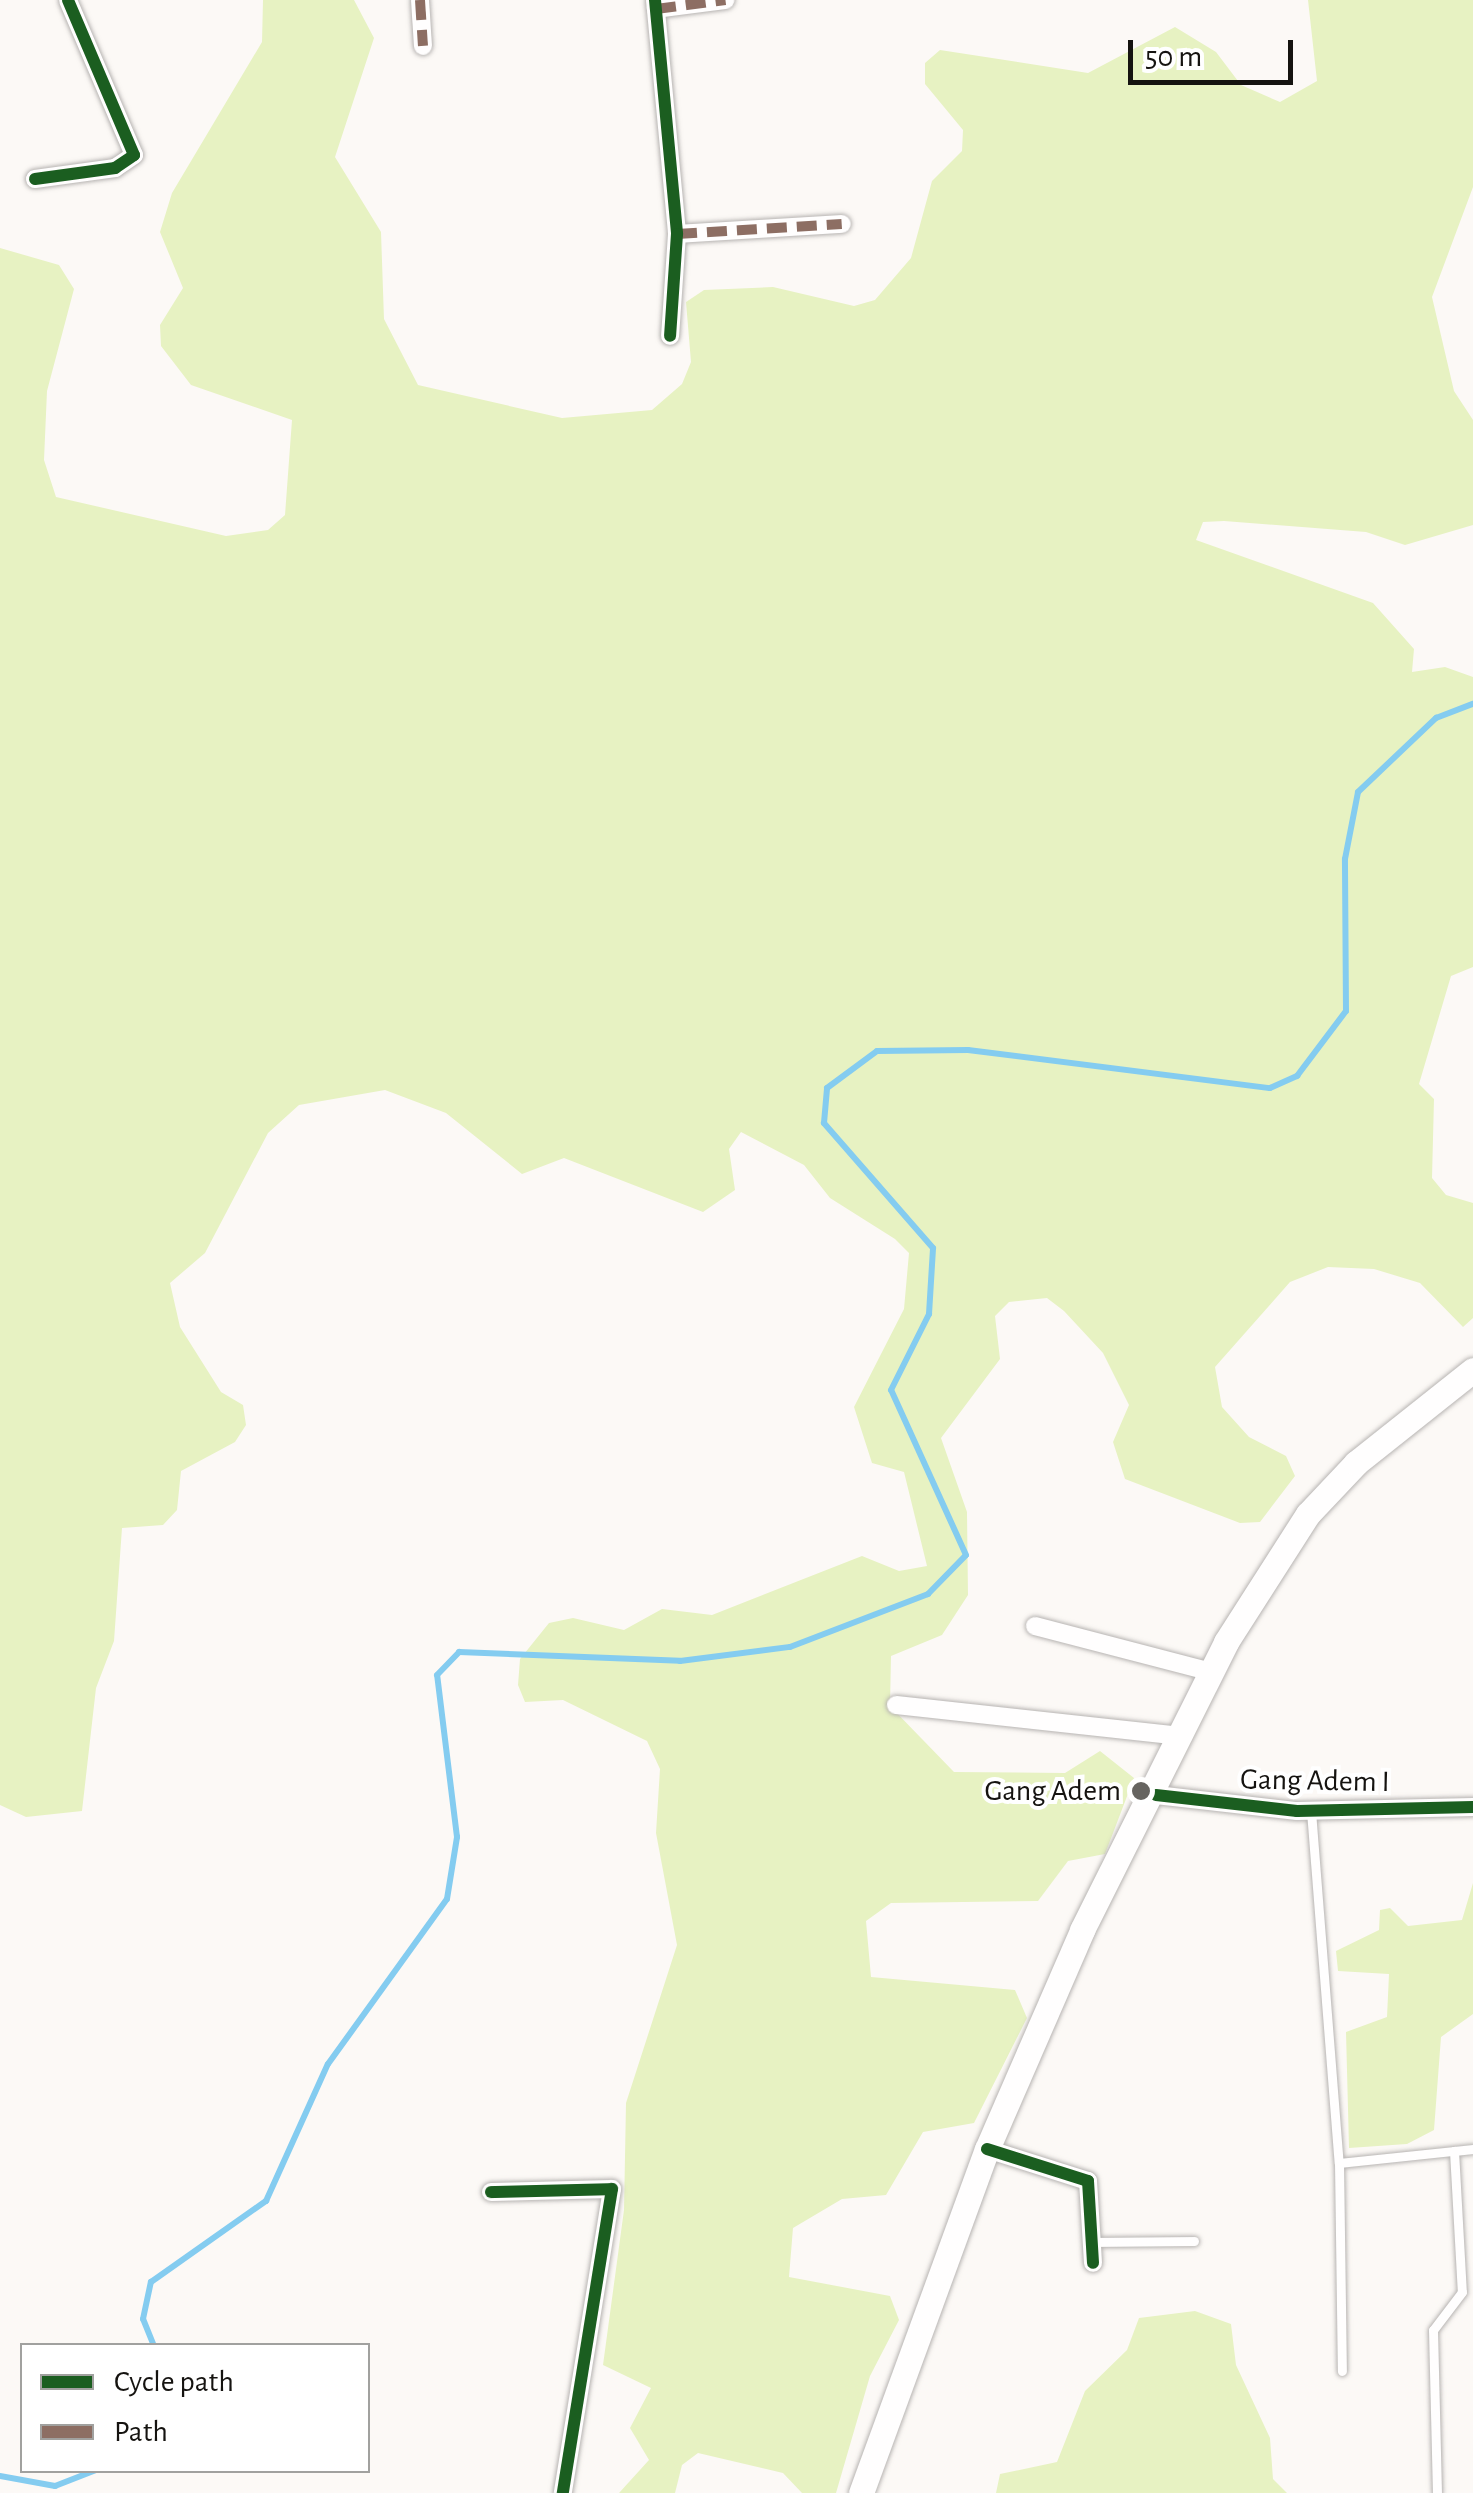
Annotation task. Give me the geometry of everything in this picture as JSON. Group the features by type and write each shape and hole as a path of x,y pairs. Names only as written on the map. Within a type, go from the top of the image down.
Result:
{"main road":[{"path":"861,2493 986,2149 1082,1930 1156,1795 1258,1583 1308,1514 1356,1463 1473,1370"}],"street":[{"path":"35,179 115,168 134,155 68,0"},
{"path":"420,0 423,46"},
{"path":"670,336 677,234 655,4 725,0"},
{"path":"677,234 842,224"},
{"path":"1035,1626 1212,1672"},
{"path":"896,1705 1183,1736"},
{"name":"Gang Adem I","path":"1156,1795 1312,1810 1473,1808"},
{"path":"986,2149 1088,2181 1093,2263"},
{"path":"491,2192 612,2190 563,2493"}],"lane":[{"path":"1312,1810 1339,2164 1342,2371"},
{"path":"1339,2164 1473,2149"},
{"path":"1437,2493 1434,2330 1462,2292 1454,2151"},
{"path":"1093,2242 1194,2241"}],"green space":[{"path":"263,0 354,0 374,38 335,157 381,232 384,319 418,385 562,418 652,410 682,384 691,362 686,302 704,290 773,287 854,306 875,300 911,258 932,181 962,151 963,130 925,84 925,63 940,50 1088,73 1175,27 1216,52 1241,85 1280,102 1317,81 1308,0 1473,0 1473,187 1432,297 1454,391 1473,420 1473,525 1405,545 1366,532 1203,522 1196,540 1373,603 1414,649 1412,672 1445,667 1473,677 1473,967 1451,976 1419,1084 1434,1099 1432,1178 1446,1195 1473,1203 1473,1318 1463,1327 1420,1283 1374,1269 1328,1267 1290,1282 1215,1367 1222,1407 1249,1437 1286,1456 1295,1476 1260,1522 1240,1523 1125,1479 1113,1442 1129,1405 1103,1353 1064,1311 1047,1298 1009,1302 995,1316 1000,1359 941,1438 967,1512 968,1595 942,1635 891,1656 890,1706 954,1772 1065,1773 1100,1751 1134,1778 1105,1854 1068,1861 1038,1901 891,1903 866,1921 871,1977 1015,1990 1027,2018 974,2123 923,2132 886,2195 842,2199 793,2228 789,2277 890,2296 899,2320 870,2376 836,2493 802,2493 783,2473 698,2453 682,2465 675,2493 619,2493 649,2460 630,2428 651,2388 603,2365 624,2210 626,2103 677,1945 656,1833 660,1769 647,1741 563,1700 525,1702 518,1685 520,1659 549,1623 573,1618 624,1630 662,1609 712,1615 862,1556 899,1571 927,1566 904,1472 872,1463 854,1407 904,1309 909,1253 895,1239 830,1198 804,1165 741,1132 729,1149 735,1190 703,1212 564,1158 522,1174 446,1113 385,1090 299,1105 268,1133 205,1253 170,1283 180,1327 221,1392 243,1405 246,1425 235,1442 181,1471 177,1510 163,1525 122,1528 114,1641 96,1688 82,1811 26,1817 0,1805 0,248 59,265 74,289 47,391 44,460 56,497 226,536 268,530 285,515 292,420 191,385 161,346 160,325 183,288 160,232 172,193 262,42"},
{"path":"1473,1883 1473,2014 1441,2037 1434,2130 1407,2144 1349,2148 1346,2032 1387,2017 1389,1974 1338,1971 1336,1951 1379,1930 1380,1910 1390,1908 1408,1926 1462,1920"},
{"path":"1195,2311 1231,2324 1236,2365 1270,2438 1273,2479 1287,2493 996,2493 1000,2474 1057,2462 1085,2391 1127,2350 1139,2318"}],"waterway":[{"path":"153,2343 143,2319 151,2282 266,2201 328,2064 447,1899 457,1837 437,1675 459,1652 680,1661 790,1647 928,1594 966,1555 891,1390 929,1314 933,1248 824,1123 827,1088 877,1051 968,1050 1270,1088 1297,1076 1346,1011 1345,859 1358,792 1436,718 1473,704"},
{"path":"0,2476 55,2486 88,2473"}],"marked path":[{"path":"420,0 423,46"},
{"path":"656,9 725,0"},
{"path":"677,234 842,224"}],"cycle path":[{"path":"35,179 115,168 134,155 68,0"},
{"path":"655,0 677,234 670,336"},
{"path":"1156,1795 1297,1811 1473,1807"},
{"path":"987,2149 1088,2181 1093,2263"},
{"path":"491,2192 612,2189 563,2493"}],"place":[{"name":"Gang Adem","path":"1141,1791"}]}
